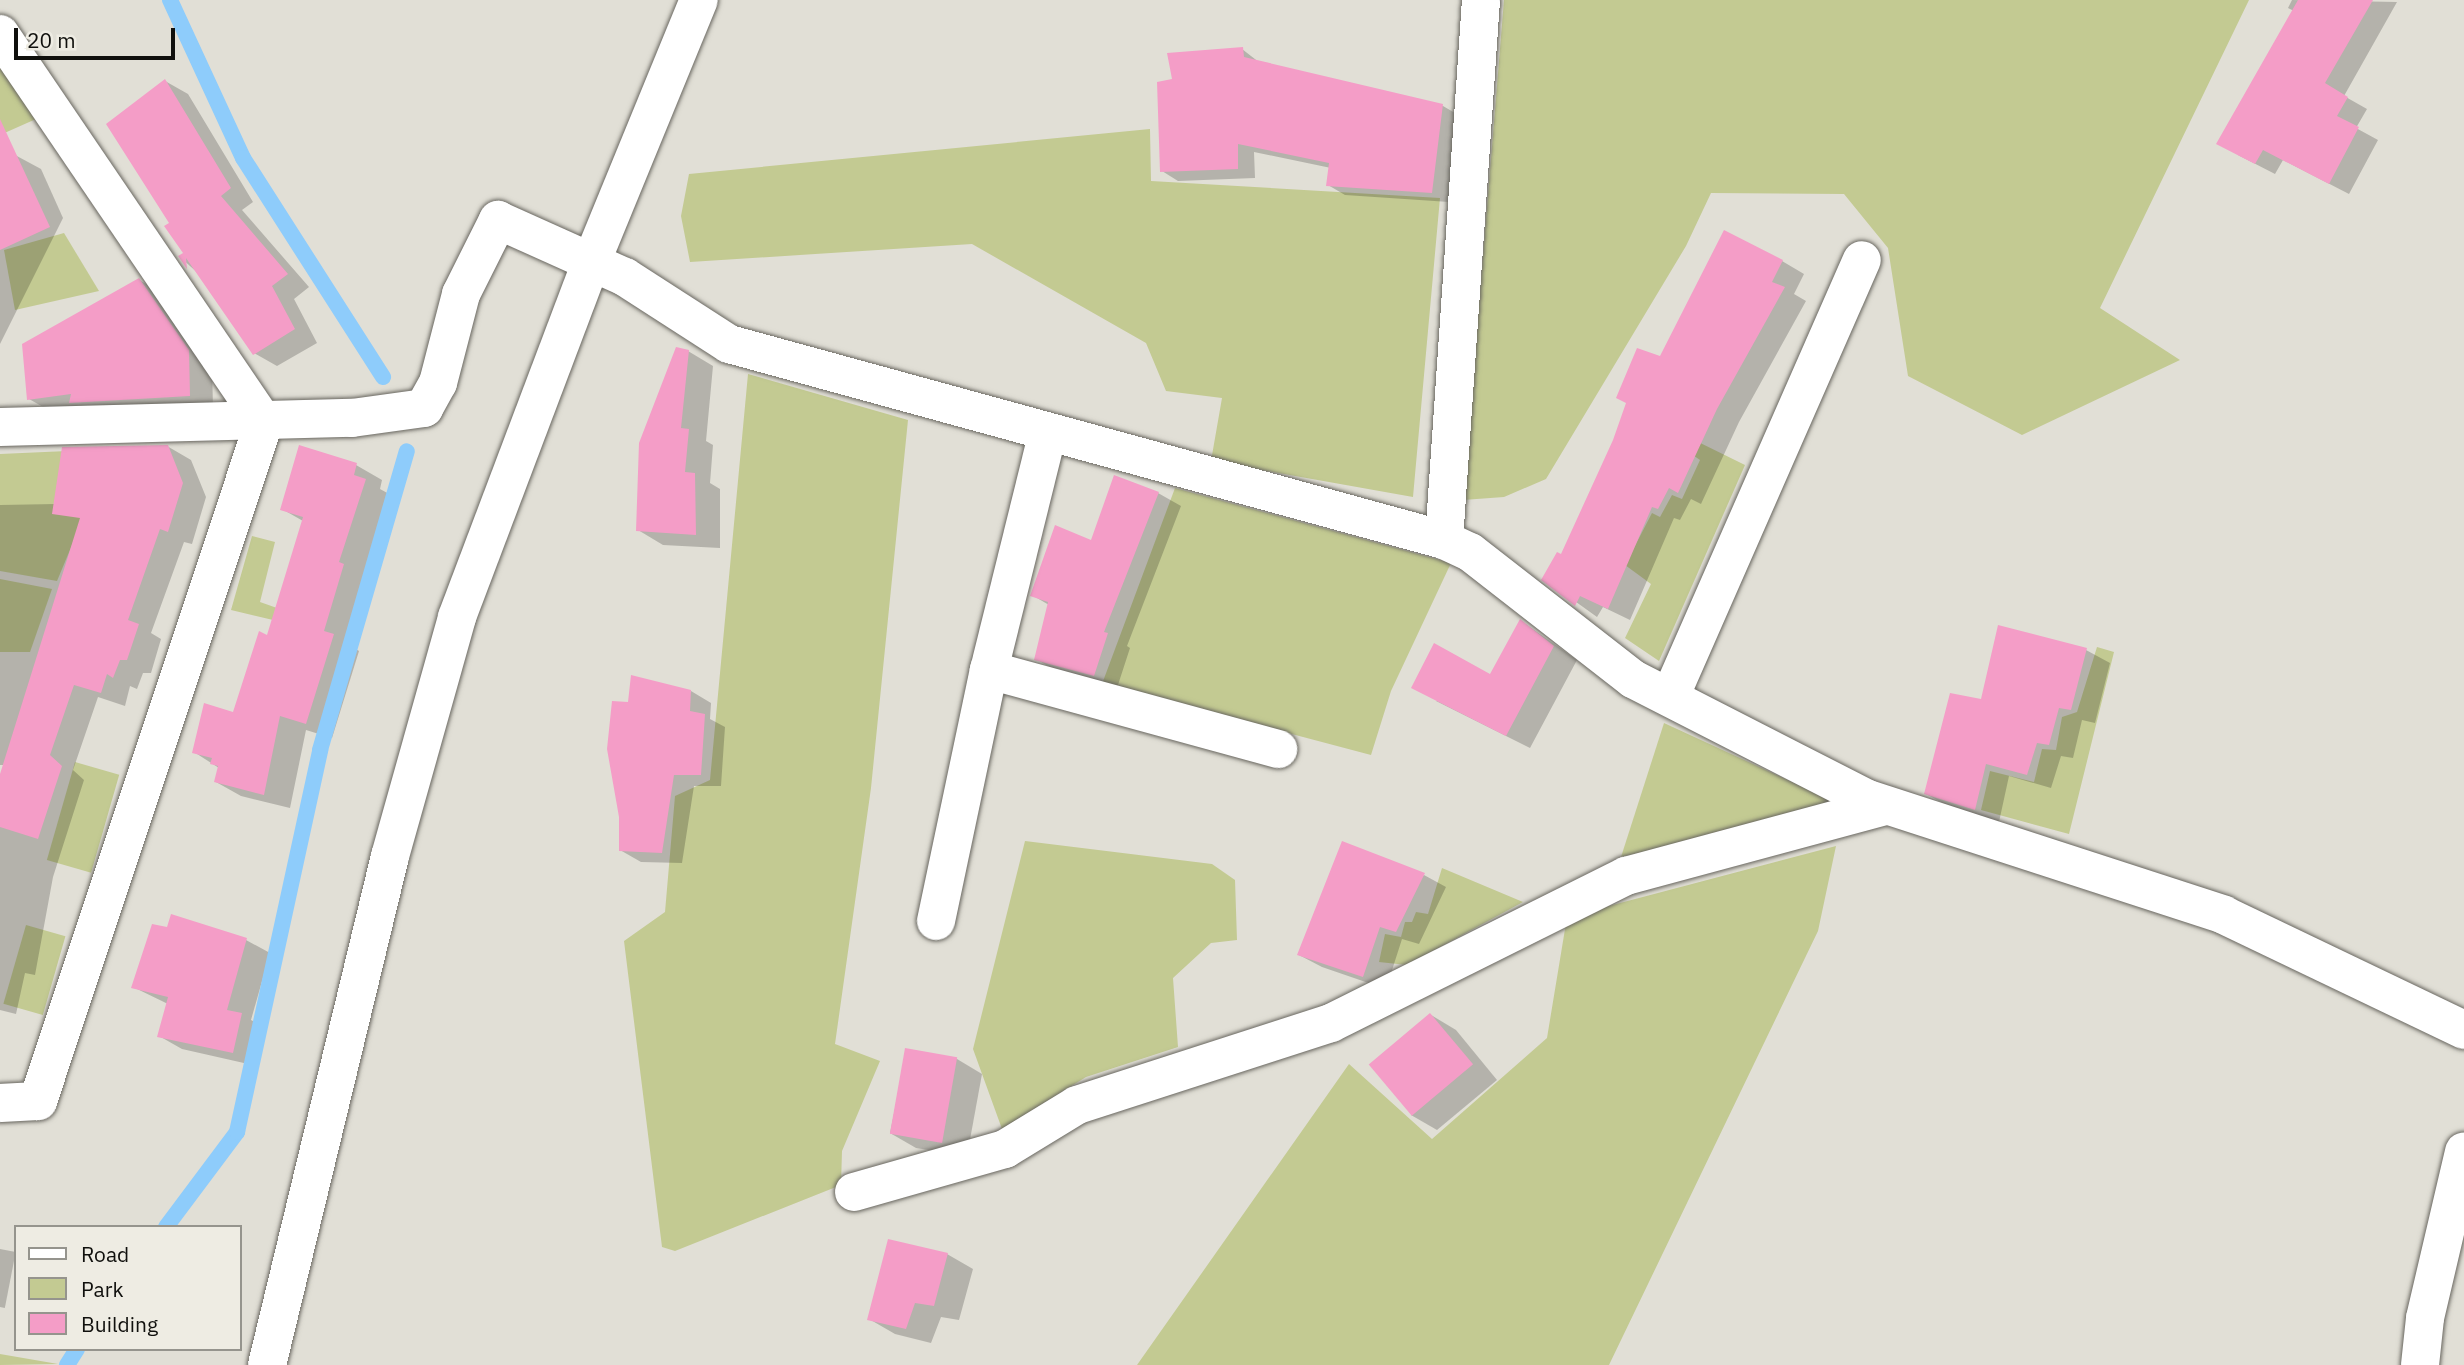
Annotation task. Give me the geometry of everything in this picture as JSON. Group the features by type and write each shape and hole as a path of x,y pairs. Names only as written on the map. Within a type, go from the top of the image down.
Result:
{"street":[{"path":"267,1365 390,856 457,617 591,263 699,0"},
{"path":"1444,540 1481,0"},
{"path":"0,34 264,422"},
{"path":"0,427 264,422 352,418 424,408 438,383 461,294 498,220 625,278 729,344 1444,540 1470,552 1633,678 1886,806 2224,915 2464,1030"},
{"path":"1670,698 1863,260"},
{"path":"0,1103 38,1101 264,422"},
{"path":"936,921 989,670 1048,432"},
{"path":"989,670 1278,749"},
{"path":"854,1192 1005,1149 1077,1105 1331,1023 1626,876 1886,806"},
{"path":"2420,1365 2427,1306 2464,1152"}],"green space":[{"path":"1504,0 2249,0 2100,308 2180,360 2022,435 1908,376 1888,248 1844,194 1711,193 1686,246 1546,479 1504,497 1463,500"},
{"path":"0,58 36,119 0,135"},
{"path":"1150,129 1151,181 1440,198 1413,497 1211,461 1222,398 1166,391 1146,343 972,244 690,262 681,216 689,174"},
{"path":"64,233 99,291 15,310 4,250"},
{"path":"748,374 908,420 871,788 835,1044 880,1061 842,1151 841,1185 675,1251 662,1247 624,941 665,912 675,796 710,780"},
{"path":"1682,434 1745,465 1659,661 1625,638 1651,584 1625,565 1652,513 1660,517 1672,495 1682,499 1700,460 1677,444"},
{"path":"112,449 57,581 0,571 0,454"},
{"path":"1175,488 1451,563 1391,691 1371,755 1102,684"},
{"path":"252,536 275,542 260,602 277,608 273,620 231,610"},
{"path":"0,579 52,589 30,652 0,652"},
{"path":"2097,647 2114,652 2069,834 1981,810 1990,771 2034,782 2042,749 2056,750 2062,717 2077,712"},
{"path":"1664,723 1844,806 1621,857"},
{"path":"75,762 119,775 91,873 47,860"},
{"path":"1025,841 1212,864 1235,880 1237,940 1211,943 1173,978 1178,1047 1086,1077 1002,1129 973,1049"},
{"path":"1836,846 1818,931 1609,1365 1137,1365 1349,1064 1432,1139 1547,1038 1567,917"},
{"path":"1442,868 1523,902 1407,965 1379,962 1385,934 1401,937 1405,922 1412,922 1416,912 1428,914"},
{"path":"26,925 65,936 43,1015 3,1004"},
{"path":"0,1354 58,1364 0,1365"}],"building":[{"path":"2298,0 2373,0 2325,83 2348,97 2337,116 2359,127 2329,184 2263,150 2255,164 2216,144"},
{"path":"1243,47 1244,57 1443,104 1432,193 1326,186 1329,163 1238,144 1238,169 1160,172 1157,82 1172,79 1167,53"},
{"path":"165,79 231,188 221,196 288,274 272,286 295,329 253,355 186,258 187,269 178,256 183,253 164,226 169,223 106,124"},
{"path":"0,119 50,227 0,250"},
{"path":"1724,230 1783,260 1772,282 1785,287 1717,409 1678,493 1669,488 1658,509 1652,507 1608,609 1580,596 1575,606 1541,580 1557,552 1561,554 1613,440 1626,403 1616,398 1637,348 1660,356"},
{"path":"139,278 189,350 190,396 69,403 71,394 27,400 22,344"},
{"path":"676,347 689,350 681,428 689,429 685,472 695,473 696,535 636,531 639,443"},
{"path":"168,445 183,483 168,532 160,529 128,620 139,624 127,660 120,660 113,678 107,674 101,693 74,685 50,755 62,766 38,839 0,827 0,774 80,518 52,514 62,447"},
{"path":"299,445 357,463 354,475 366,479 339,562 344,564 324,631 334,634 306,724 280,716 264,795 214,782 218,766 210,764 212,758 192,753 204,703 233,712 259,631 267,635 303,517 280,510"},
{"path":"1114,475 1159,492 1104,632 1108,633 1094,676 1034,660 1048,602 1030,596 1055,525 1091,540"},
{"path":"1520,619 1554,646 1506,736 1411,688 1434,643 1490,674"},
{"path":"1998,625 2087,648 2071,710 2059,708 2049,745 2037,743 2027,775 1986,764 1975,810 1924,794 1950,693 1981,699"},
{"path":"631,675 691,690 690,711 705,714 701,775 674,775 662,853 619,851 619,817 607,749 612,701 628,702"},
{"path":"1342,841 1425,873 1396,932 1380,927 1363,977 1297,955"},
{"path":"171,914 247,938 227,1010 242,1013 233,1053 157,1037 168,997 131,988 152,924 167,927"},
{"path":"1430,1013 1473,1064 1412,1116 1369,1064"},
{"path":"905,1048 957,1057 942,1143 890,1134"},
{"path":"888,1239 948,1253 934,1306 915,1303 906,1329 867,1320"}],"waterway":[{"path":"170,0 243,158 383,377"},
{"path":"167,1225 237,1132 320,750 407,451"},
{"path":"67,1365 76,1351"}]}
